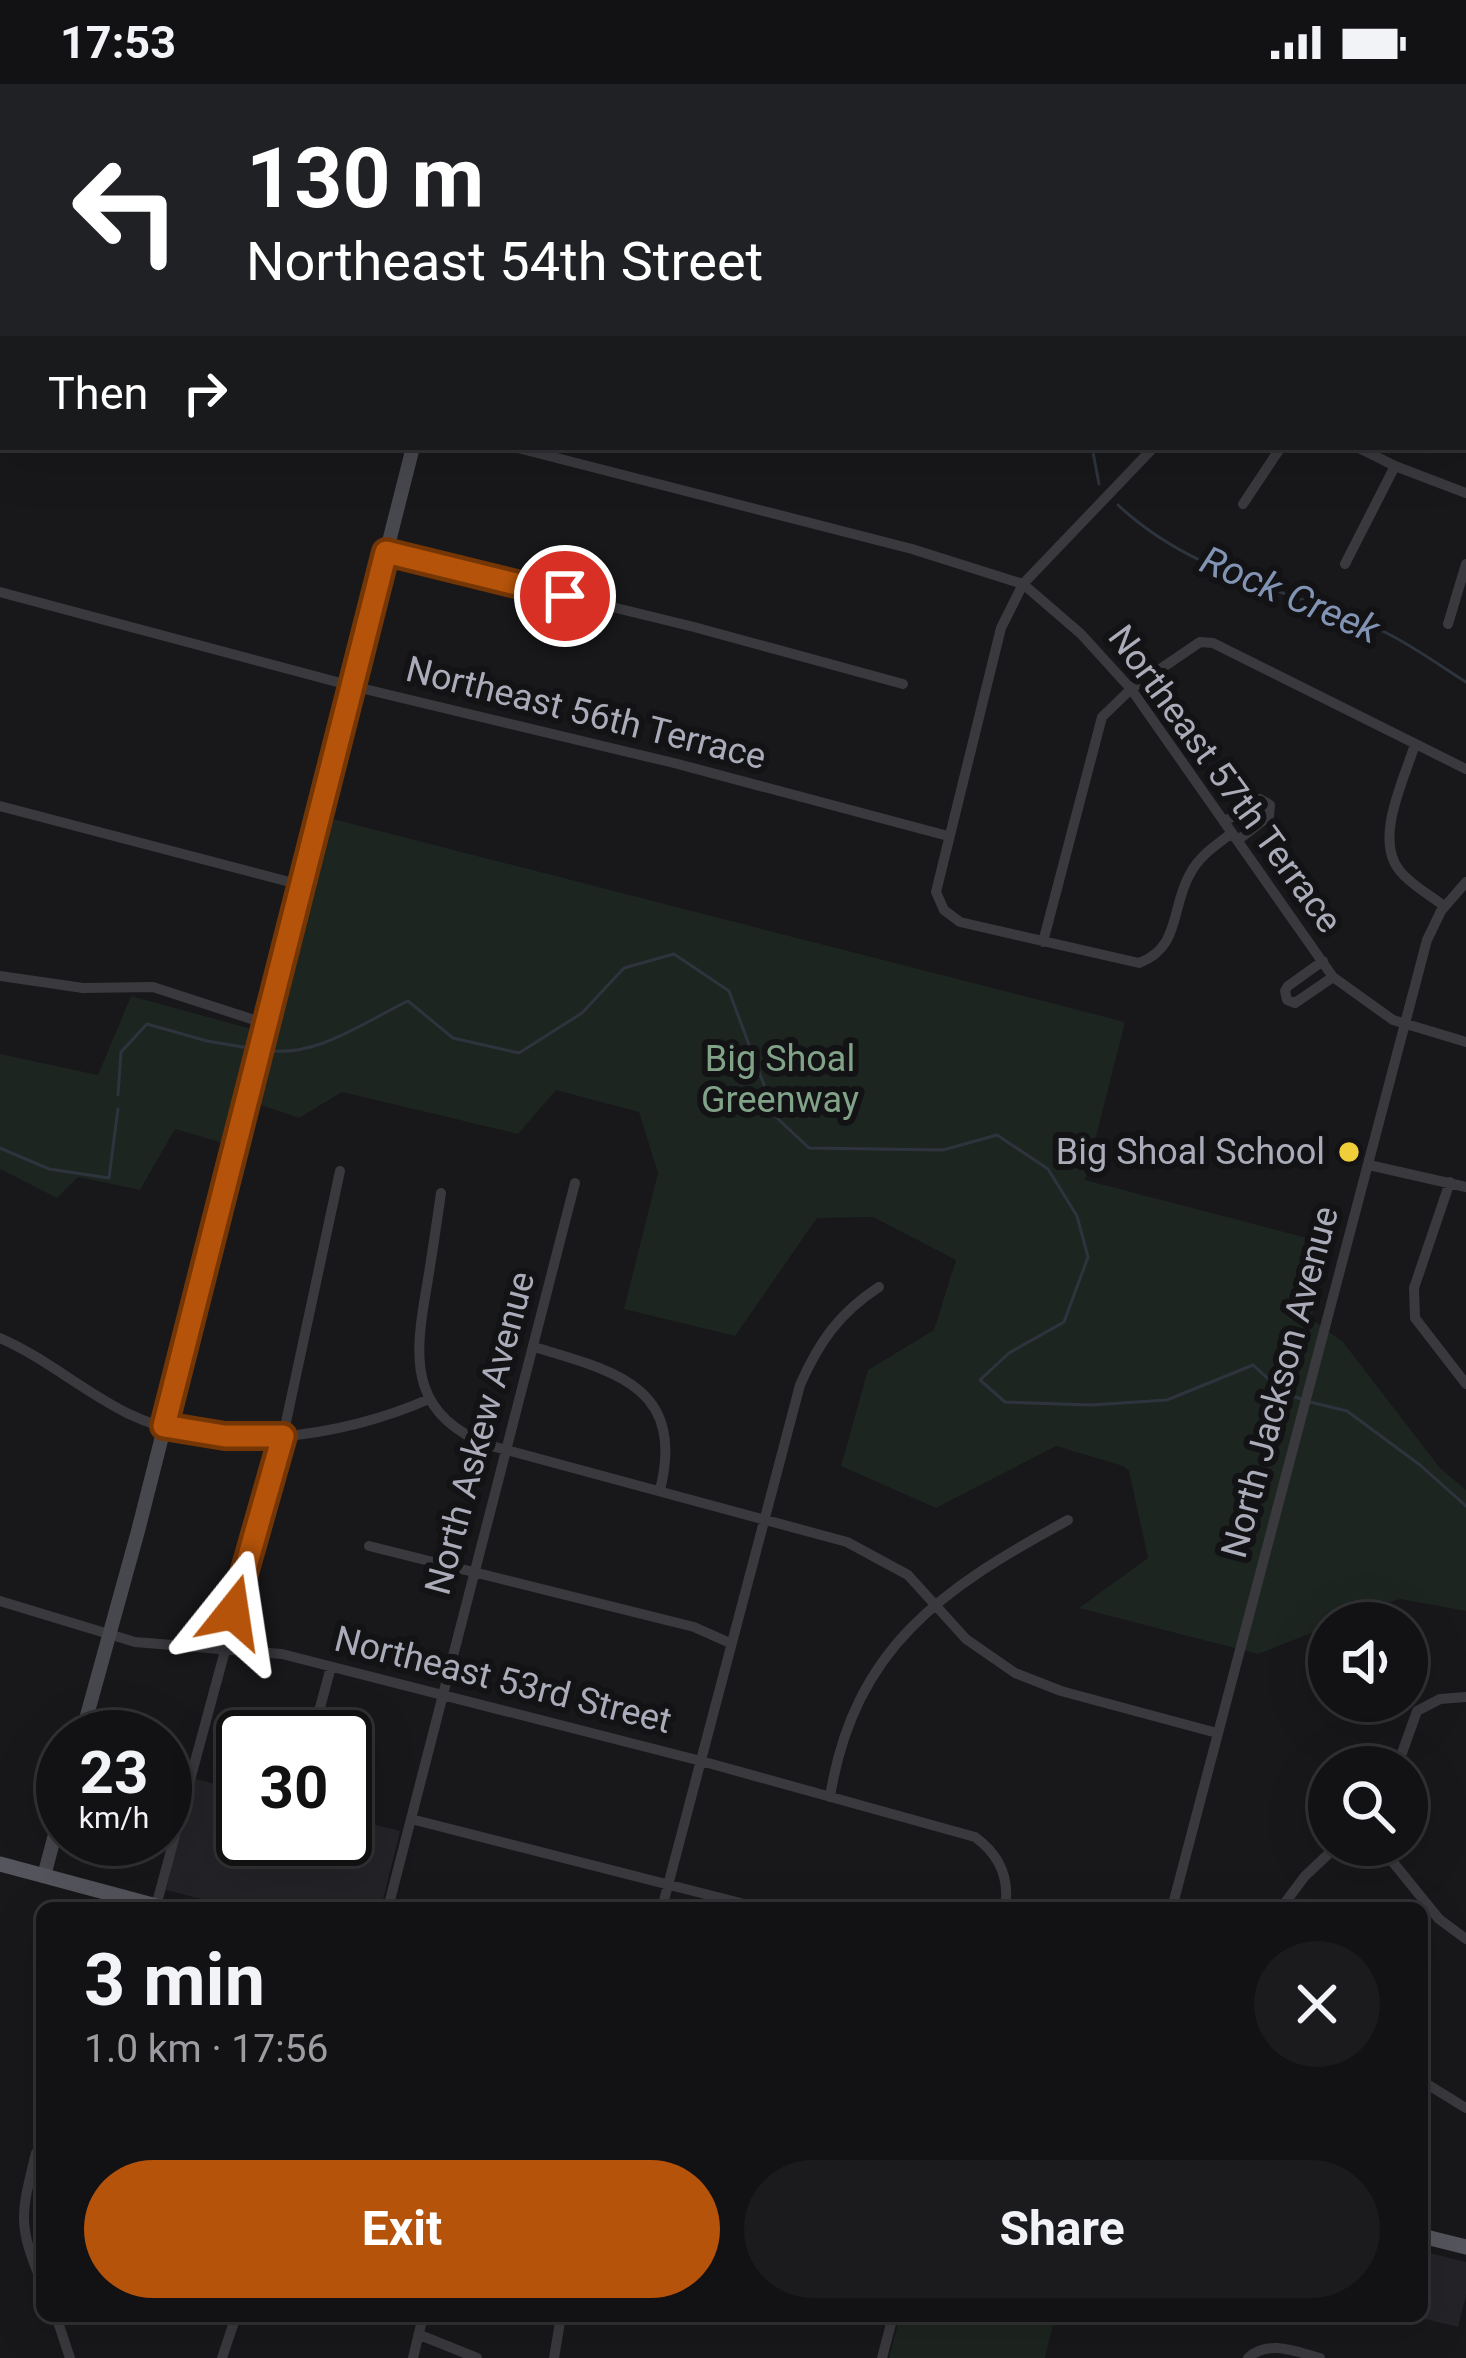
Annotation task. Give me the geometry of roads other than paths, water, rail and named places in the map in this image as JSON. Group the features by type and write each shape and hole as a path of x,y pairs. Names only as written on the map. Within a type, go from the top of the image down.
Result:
{"main road":[{"path":"0,1864 141,1902"},
{"path":"1428,2238 1466,2247"}],"street":[{"path":"88,1710 412,450"},
{"name":"Northeast 57th Terrace","path":"526,450 912,549 1023,584 1066,619 1131,689 1334,977 1373,1009 1405,1026 1466,1042"},
{"path":"1151,450 1023,584 1000,628 937,878 938,899 960,922 1133,963 1157,954 1170,937 1191,872 1231,832"},
{"path":"1243,504 1279,450"},
{"path":"1363,450 1466,493"},
{"path":"1346,564 1395,466"},
{"path":"386,552 903,684"},
{"path":"1448,624 1466,564"},
{"name":"Northeast 56th Terrace","path":"0,592 948,836"},
{"path":"1042,942 1099,723 1109,707 1131,689 1203,641 1314,690 1466,769"},
{"path":"1415,744 1389,845 1402,874 1444,906"},
{"path":"0,806 301,885"},
{"name":"North Jackson Avenue","path":"1174,1902 1427,940 1444,906 1466,882"},
{"path":"1322,961 1288,986 1287,1000 1295,1003 1334,977"},
{"path":"0,976 68,987 153,987 265,1031"},
{"path":"1369,1165 1466,1186"},
{"path":"161,1902 222,1650 283,1436 340,1171"},
{"path":"1450,1182 1412,1306 1415,1318 1466,1384"},
{"name":"North Askew Avenue","path":"390,1902 575,1183"},
{"path":"441,1193 418,1362 429,1400 462,1433 507,1450 815,1531 876,1555 908,1575 966,1639 1015,1672 1061,1691 1217,1733"},
{"path":"664,1902 788,1419 813,1355 840,1316 879,1287"},
{"path":"0,1338 130,1414 164,1426 225,1436 347,1429 429,1400"},
{"path":"534,1347 619,1374 648,1398 666,1438 660,1490"},
{"path":"830,1797 845,1733 862,1691 886,1652 935,1602 988,1563 1068,1520"},
{"path":"369,1546 694,1628 730,1643"},
{"name":"Northeast 53rd Street","path":"0,1601 170,1648 263,1652 331,1667 701,1761 975,1838 1002,1867 1005,1902"},
{"path":"319,1710 331,1667"},
{"path":"1404,1746 1417,1711 1440,1699 1466,1696"},
{"path":"411,1819 736,1902"},
{"path":"44,1876 47,1866"},
{"path":"1286,1902 1316,1866"},
{"path":"1395,1866 1425,1902"},
{"path":"1428,1906 1466,1939"},
{"path":"1428,2084 1464,2101"},
{"path":"36,2153 21,2220 36,2269"},
{"path":"58,2322 70,2358"},
{"path":"222,2358 234,2322"},
{"path":"413,2358 422,2322"},
{"path":"554,2358 560,2322"},
{"path":"882,2358 887,2322"},
{"path":"420,2335 477,2358"},
{"path":"1252,2354 1277,2348 1320,2358"}],"waterway":[{"name":"Rock Creek","path":"1093,450 1099,484"},
{"name":"Rock Creek","path":"1118,505 1178,549 1243,579 1378,629 1466,682"},
{"path":"264,1050 320,1044 408,1001 453,1038 519,1053 582,1013 624,968 674,954 729,991 776,1117 809,1148 943,1150 997,1135 1048,1169 1077,1216 1088,1257 1064,1322 1009,1353 980,1380 1005,1402 1091,1405 1167,1400 1253,1365 1284,1393 1301,1399"},
{"path":"118,1095 121,1052 147,1024 255,1049"},
{"path":"0,1148 49,1169 109,1178 118,1109"},
{"path":"1310,1402 1347,1411 1466,1506"}],"place":[{"name":"Big Shoal School","path":"1349,1152"}],"park label":[{"name":"Big Shoal Greenway","path":"780,1080"}]}
